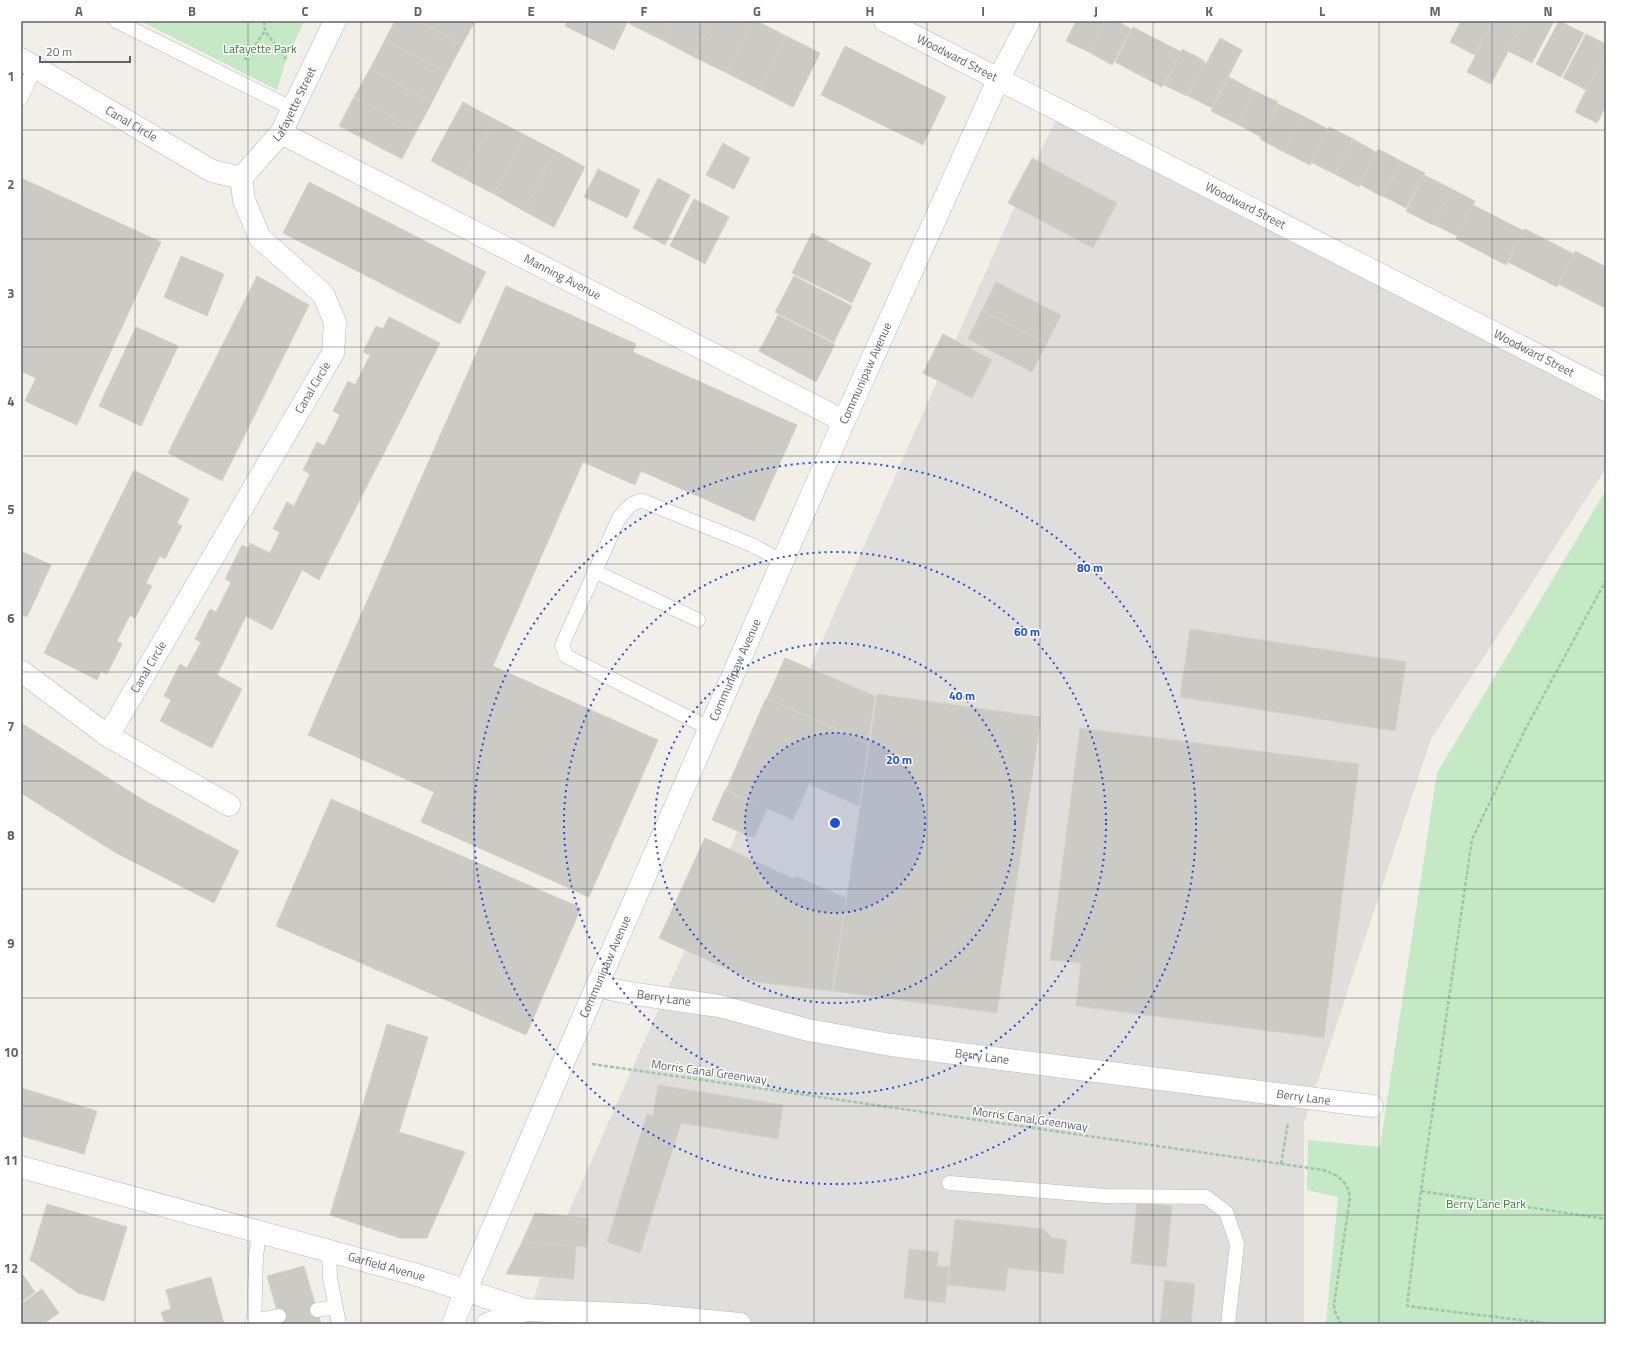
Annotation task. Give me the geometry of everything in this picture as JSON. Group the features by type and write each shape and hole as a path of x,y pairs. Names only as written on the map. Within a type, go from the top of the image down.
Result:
{"street":[{"name":"Lafayette Street","path":"241,178 281,133 335,21"},
{"name":"Woodward Street","path":"885,21 1606,390"},
{"name":"Communipaw Avenue","path":"453,1324 466,1290 564,1061 782,561 998,78 1028,21"},
{"name":"Canal Circle","path":"28,63 212,171 241,178 244,200 260,238 323,294 336,322 333,353 108,736"},
{"name":"Manning Avenue","path":"281,133 844,421"},
{"path":"21,672 108,736 229,805"},
{"name":"Berry Lane","path":"597,986 629,993 719,1006 808,1030 891,1045 1372,1106"},
{"name":"Garfield Avenue","path":"27,1170 421,1276 526,1310 691,1322 740,1324"},
{"path":"487,1324 526,1310"}],"lane":[{"path":"116,21 293,109"},
{"path":"21,98 28,63"},
{"path":"709,728 566,656 562,645 594,571 619,518 632,504 638,501 643,501 752,545 782,561"},
{"path":"594,571 698,620"},
{"path":"949,1183 1104,1196 1206,1197 1226,1212 1237,1244 1228,1324"},
{"path":"259,1232 256,1257 254,1322 278,1316"},
{"path":"329,1251 330,1278 339,1324"},
{"path":"317,1310 335,1307"}],"path":[{"path":"264,21 265,31 286,60"},
{"path":"244,62 265,31"},
{"path":"1552,1324 1407,1306 1472,839 1526,728 1606,580"},
{"name":"Morris Canal Greenway","path":"564,1061 1323,1170 1336,1174 1349,1189 1350,1198 1334,1304 1334,1310 1337,1318 1342,1324"},
{"path":"1281,1164 1292,1096"},
{"path":"1422,1191 1606,1219"}],"shaded area":[{"path":"1061,110 1606,385 1606,468 1431,739 1304,1123 1304,1324 674,1324 532,1304 542,1272 1031,170"}],"green space":[{"name":"Lafayette Park","path":"141,21 304,21 286,60 277,90"},
{"name":"Berry Lane Park","path":"1606,490 1606,1324 1326,1324 1338,1197 1307,1190 1308,1140 1380,1147 1437,773"}],"building":[{"path":"395,21 418,21 462,45 447,73 385,40"},
{"path":"418,21 475,21 462,45"},
{"path":"568,21 628,21 614,50 565,26"},
{"path":"631,21 671,21 662,40 630,24"},
{"path":"671,21 712,21 694,57 662,40"},
{"path":"712,21 753,21 727,73 694,57"},
{"path":"753,21 757,21 786,36 760,90 727,73"},
{"path":"1076,21 1105,21 1089,52 1066,41"},
{"path":"1105,21 1117,21 1131,29 1112,65 1089,52"},
{"path":"1461,21 1493,21 1475,55 1450,42"},
{"path":"1493,21 1524,21 1491,84 1467,72"},
{"path":"1524,21 1554,21 1532,63 1508,51"},
{"path":"1559,21 1584,33 1561,77 1536,64"},
{"path":"1133,27 1181,52 1162,87 1115,62"},
{"path":"1586,34 1606,44 1606,51 1586,90 1563,78"},
{"path":"786,36 820,53 793,107 760,90"},
{"path":"1220,38 1242,50 1212,108 1188,96 1204,63 1206,64"},
{"path":"385,40 447,73 432,102 370,69"},
{"path":"845,46 946,97 923,145 821,95"},
{"path":"1182,49 1205,61 1187,96 1164,85"},
{"path":"1606,51 1606,106 1597,123 1575,112"},
{"path":"370,69 432,102 417,130 354,97"},
{"path":"1229,77 1255,91 1237,124 1211,111"},
{"path":"1255,91 1278,102 1261,137 1237,124"},
{"path":"354,97 417,130 402,159 339,126"},
{"path":"463,102 494,119 463,178 431,161"},
{"path":"1278,104 1303,116 1284,152 1260,139"},
{"path":"1303,116 1328,129 1310,165 1284,152"},
{"path":"494,119 525,135 494,194 463,178"},
{"path":"1329,127 1353,139 1335,174 1311,162"},
{"path":"525,135 556,151 524,211 494,194"},
{"path":"1353,139 1376,152 1359,187 1335,174"},
{"path":"723,143 750,158 734,189 706,175"},
{"path":"1378,149 1401,161 1383,197 1359,184"},
{"path":"556,151 585,167 554,227 524,211"},
{"path":"1032,158 1117,203 1093,248 1008,203"},
{"path":"1401,161 1425,173 1406,208 1383,196"},
{"path":"598,169 640,190 627,218 584,197"},
{"path":"1424,175 1452,189 1433,225 1406,211"},
{"path":"21,178 161,242 77,425 25,401 36,378 21,371"},
{"path":"658,178 690,195 665,245 633,228"},
{"path":"309,182 486,272 460,324 283,233"},
{"path":"1452,189 1475,201 1457,236 1433,224"},
{"path":"694,199 729,217 705,264 670,246"},
{"path":"1473,205 1524,231 1506,265 1456,239"},
{"path":"1525,229 1574,254 1557,287 1508,262"},
{"path":"812,233 871,263 852,303 792,273"},
{"path":"1575,251 1606,267 1605,308 1558,284"},
{"path":"181,256 224,274 207,316 164,297"},
{"path":"257,276 309,305 222,481 168,453"},
{"path":"794,276 852,306 834,342 775,312"},
{"path":"996,282 1061,315 1047,343 982,310"},
{"path":"506,286 636,344 633,352 797,425 754,521 641,471 635,485 583,462 493,666 658,740 589,897 421,822 434,792 308,735"},
{"path":"982,310 1047,343 1032,372 968,339"},
{"path":"778,315 835,344 816,382 759,351"},
{"path":"389,317 440,343 319,580 302,570 272,630 246,616 217,675 242,689 212,748 160,721 171,700 164,696 180,664 187,668 201,642 195,639 210,609 216,612 231,582 225,579 242,545 248,548 250,543 270,553 280,532 273,529 287,502 294,506 310,474 303,470 317,442 324,446 340,415 333,411 348,381 355,385 370,355 363,352 376,326 383,329"},
{"path":"136,327 178,346 141,426 99,406"},
{"path":"943,334 992,360 972,398 923,373"},
{"path":"134,470 189,499 177,523 182,526 165,559 160,556 146,583 152,586 135,618 130,615 117,641 122,644 107,674 101,671 97,680 44,653"},
{"path":"21,551 51,565 27,617 21,614"},
{"path":"1190,629 1406,662 1395,731 1180,697"},
{"path":"785,658 875,696 868,743 767,698"},
{"path":"877,694 1041,717 997,1013 833,991"},
{"path":"766,698 868,744 859,806 809,784 793,820 726,790"},
{"path":"21,723 145,801 239,851 214,903 116,853 21,793"},
{"path":"1080,728 1359,764 1324,1038 1076,1006 1081,963 1050,960"},
{"path":"725,790 767,809 754,838 712,820"},
{"path":"331,799 581,908 526,1035 276,926"},
{"path":"705,838 794,879 796,876 846,898 832,991 756,982 659,938"},
{"path":"387,1024 428,1037 399,1132 465,1152 427,1238 400,1238 330,1215"},
{"path":"658,1085 783,1105 778,1139 681,1123 640,1253 607,1242 647,1114 653,1116"},
{"path":"21,1088 97,1111 84,1154 21,1136"},
{"path":"1137,1202 1172,1206 1166,1267 1131,1263"},
{"path":"47,1204 127,1227 104,1301 78,1293 30,1260"},
{"path":"535,1213 589,1218 587,1247 522,1242"},
{"path":"955,1219 1043,1229 1052,1238 1067,1240 1063,1274 1008,1268 1005,1291 948,1285"},
{"path":"522,1242 576,1246 574,1279 506,1274"},
{"path":"909,1249 939,1252 937,1266 949,1267 945,1303 904,1298"},
{"path":"304,1266 321,1324 281,1324 267,1276"},
{"path":"21,1272 35,1292 21,1302"},
{"path":"211,1277 224,1324 165,1324 161,1312 171,1309 166,1290"},
{"path":"1165,1280 1195,1284 1191,1324 1160,1324"},
{"path":"42,1289 59,1313 43,1324 21,1324 21,1304"}]}
